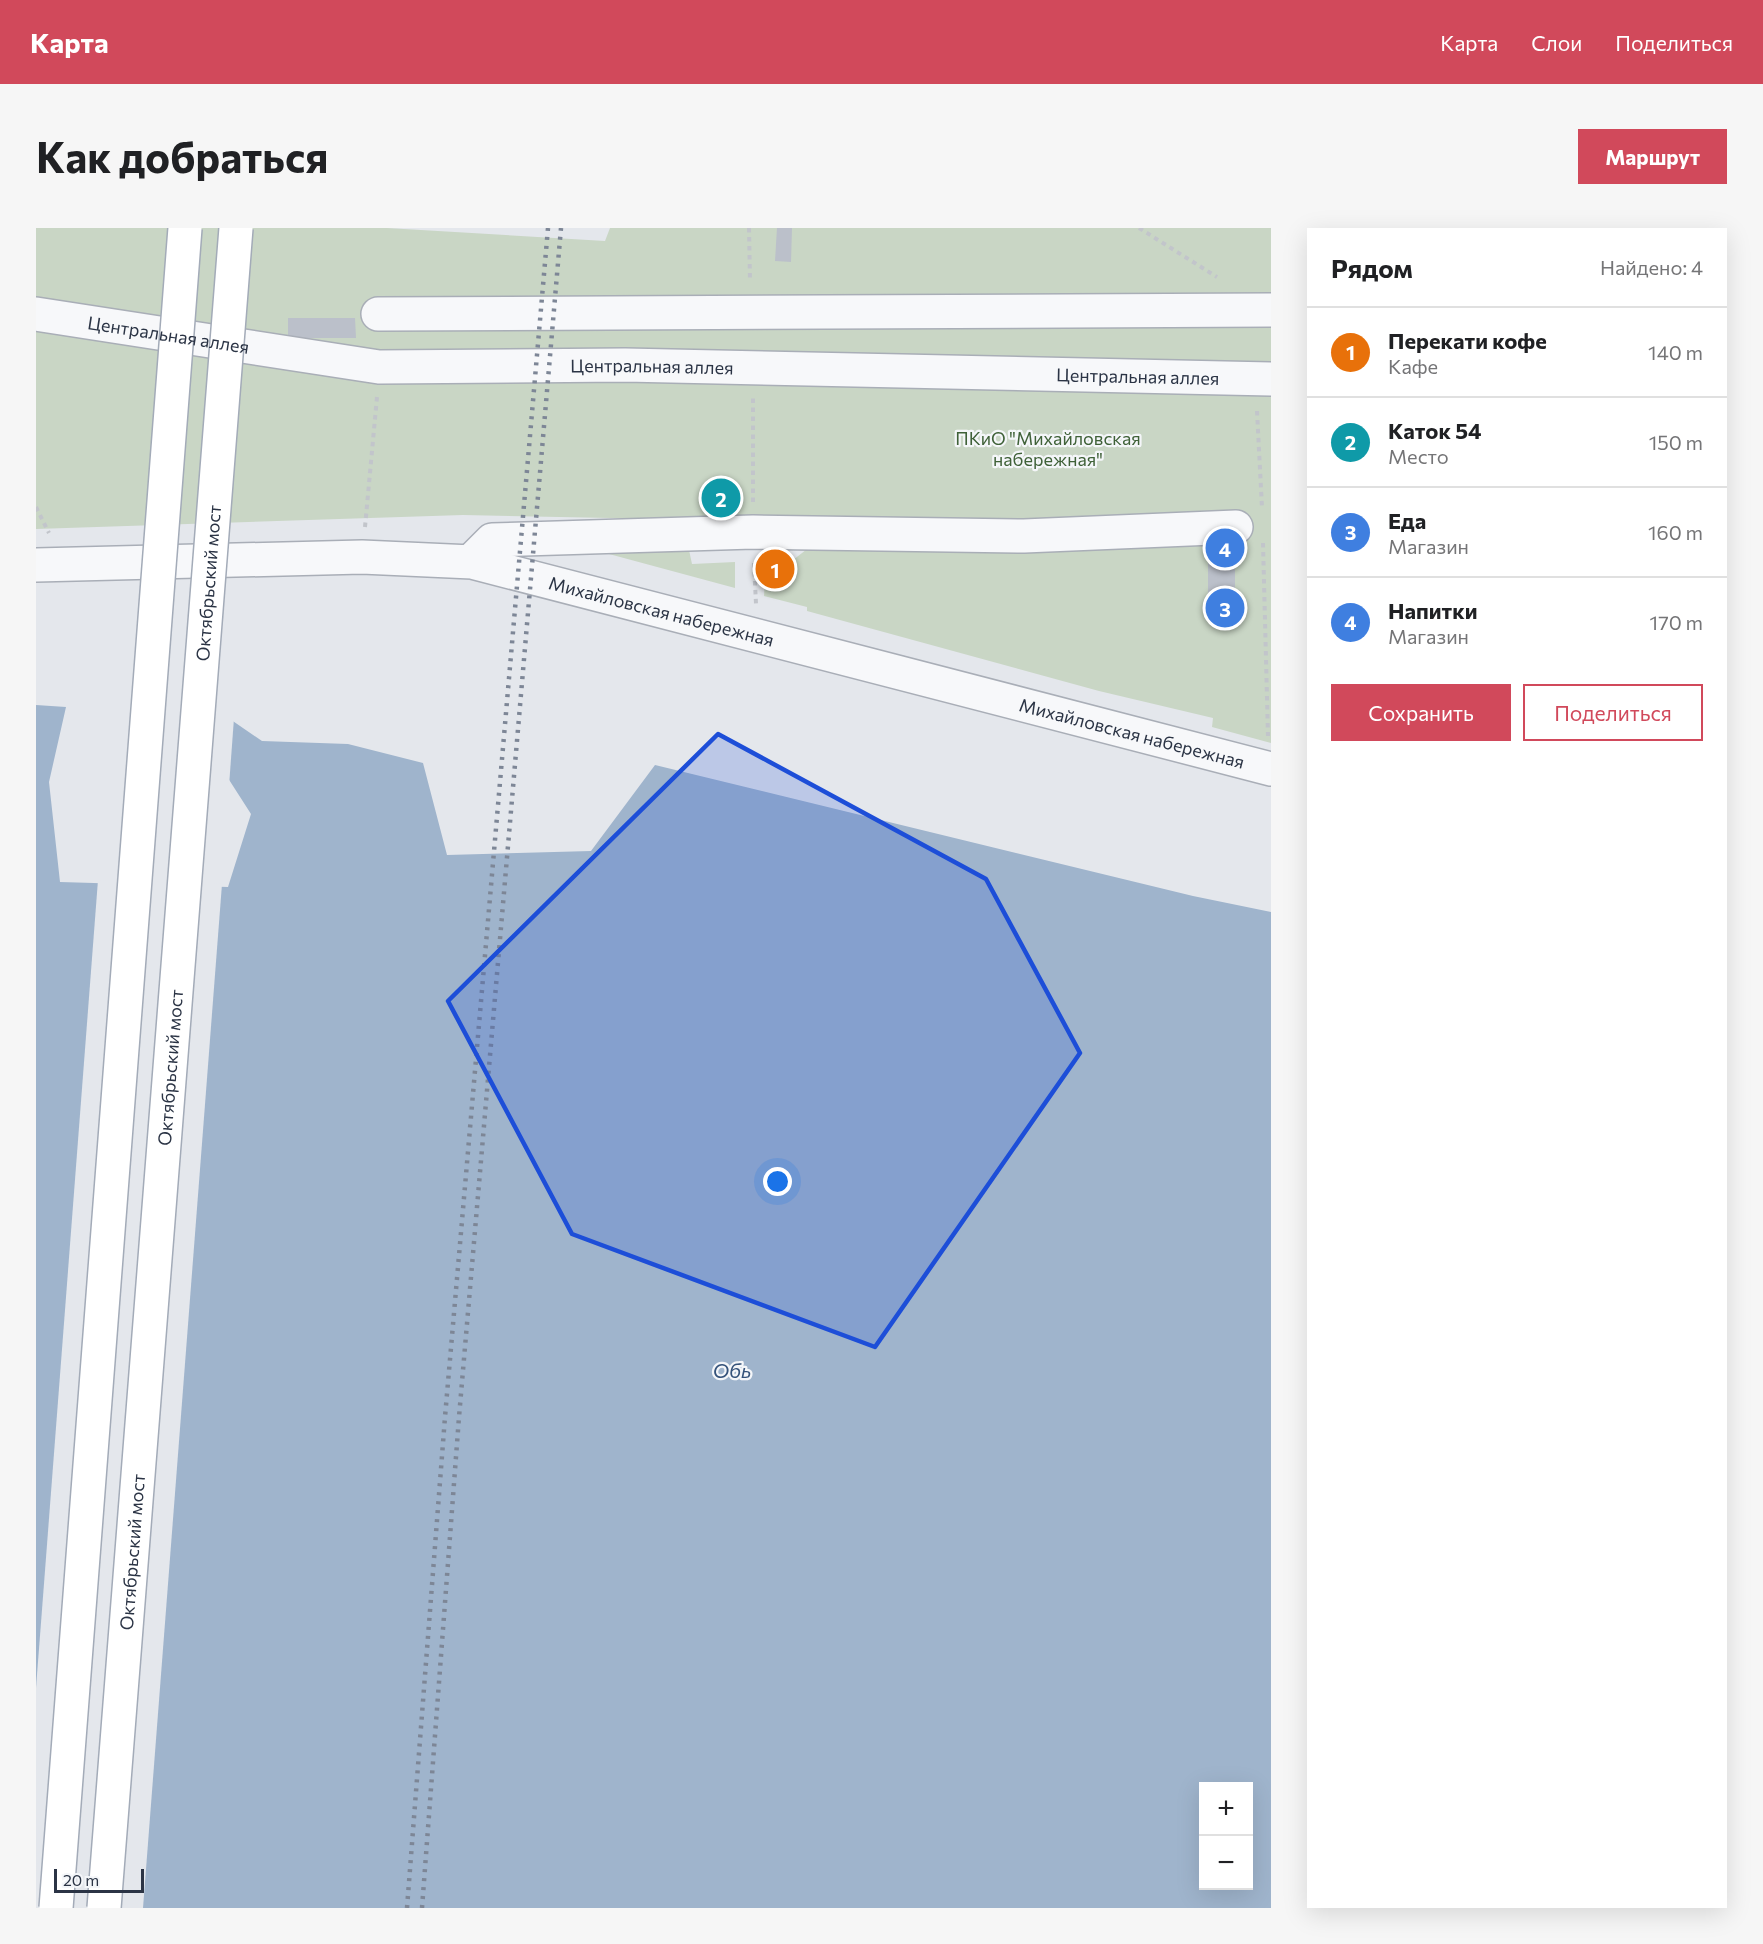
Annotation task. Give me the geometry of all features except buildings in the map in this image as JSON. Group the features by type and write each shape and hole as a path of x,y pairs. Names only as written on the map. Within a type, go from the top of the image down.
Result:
{"main road":[{"path":"56,1908 185,228"},
{"name":"Октябрьский мост","path":"104,1908 236,228"}],"street":[{"path":"378,314 1271,310"},
{"name":"Центральная аллея","path":"36,314 379,367 625,365 1264,393"},
{"path":"473,559 492,540 753,532 1024,536 1253,528"},
{"name":"Михайловская набережная","path":"44,552 362,557 472,562 1270,769"}],"path":[{"path":"749,228 750,288"},
{"path":"1139,228 1226,283"},
{"path":"362,557 377,390"},
{"path":"753,390 753,532 756,609 754,634"},
{"path":"1264,393 1253,528 1270,769"},
{"path":"36,507 44,552"}],"highlighted area":[{"path":"718,734 986,879 1080,1053 875,1347 572,1234 448,1001"}],"green space":[{"name":"ПКиО \"Михайловская набережная\"","path":"36,228 387,228 605,241 610,228 1271,228 1271,743 1212,727 1213,718 1099,691 807,611 807,607 764,596 765,578 793,579 793,560 811,546 812,522 463,515 36,529"},
{"path":"689,550 692,564 735,562 735,588 609,554"}],"water":[{"name":"Обь","path":"36,705 66,707 49,782 60,882 228,887 251,814 217,761 211,706 262,741 348,744 423,763 447,855 591,851 655,765 1193,896 1271,912 1271,1908 36,1908"}],"pier":[{"path":"213,703 234,718 229,786 214,762 208,706"},
{"path":"98,880 222,884 143,1908 36,1908 36,1688"}],"railway":[{"path":"407,1908 445,1417 548,228"},
{"path":"422,1908 459,1417 561,228"}],"place":[{"name":"Каток 54","path":"721,498"},
{"name":"Напитки","path":"1225,548"},
{"name":"Перекати кофе","path":"775,569"},
{"name":"Еда","path":"1225,608"}]}
